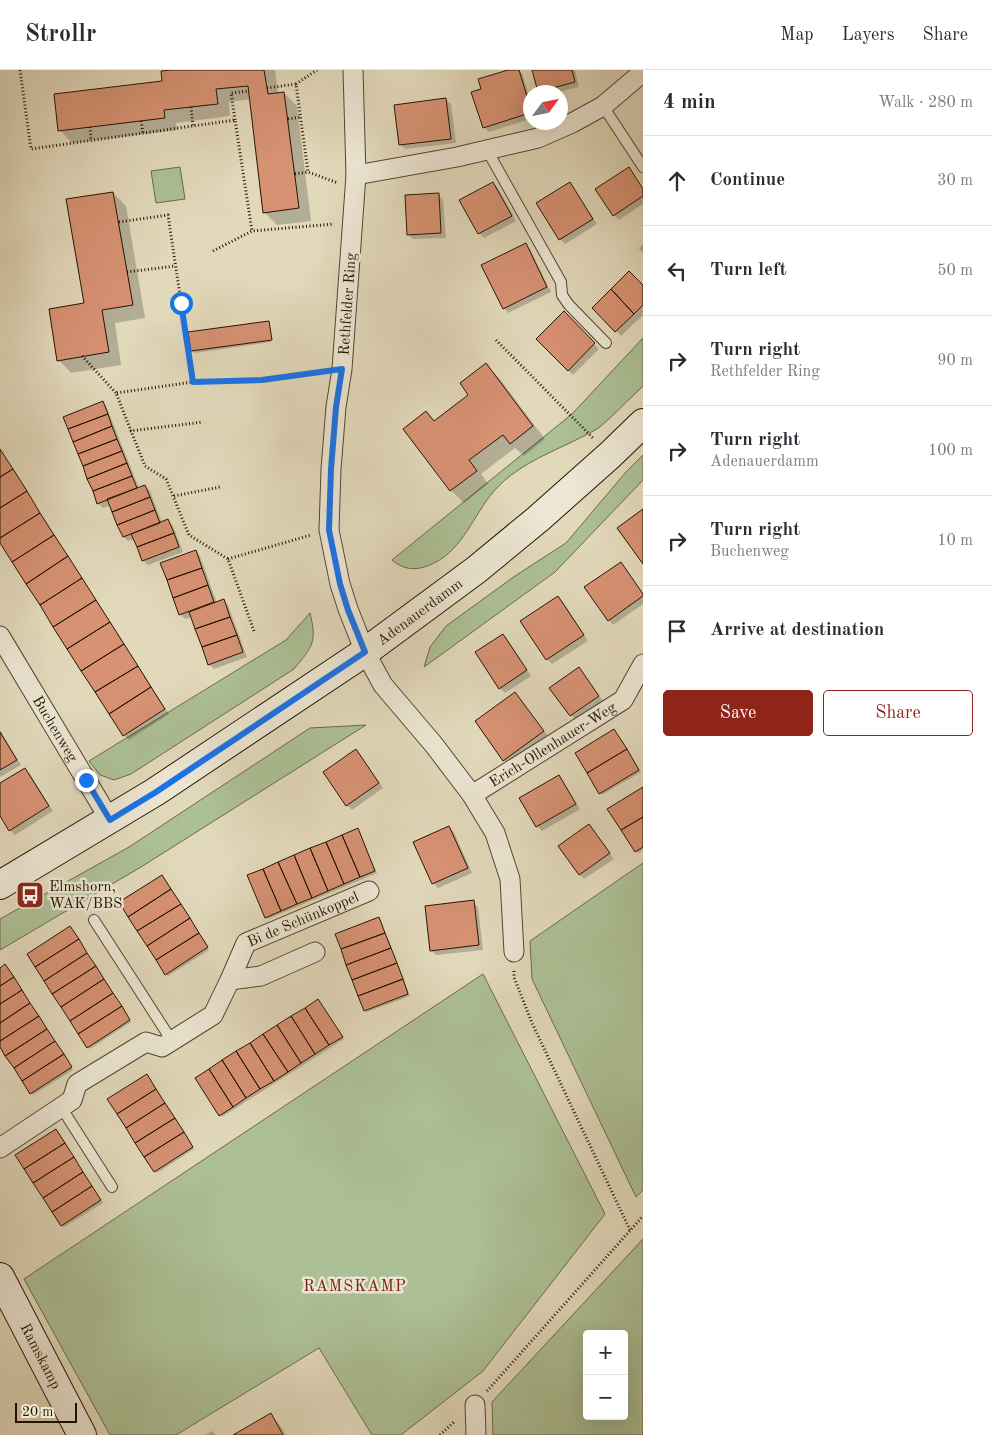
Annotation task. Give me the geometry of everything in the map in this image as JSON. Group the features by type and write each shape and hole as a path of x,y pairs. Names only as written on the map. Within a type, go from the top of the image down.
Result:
{"street":[{"name":"Rethfelder Ring","path":"354,70 355,182 342,369 336,407 331,469 329,530 340,584 365,652"},
{"path":"355,182 538,138 572,123 603,106 643,72"},
{"name":"Adenauerdamm","path":"0,885 156,792 365,652 476,570 538,519 643,423"},
{"name":"Buchenweg","path":"0,636 110,820"},
{"name":"Erich-Ollenhauer-Weg","path":"365,652 383,685 434,745 472,795 494,833 510,879 514,952"},
{"name":"Erich-Ollenhauer-Weg","path":"472,795 623,700 643,664"},
{"name":"Bi de Schünkoppel","path":"0,1148 72,1100 77,1084 146,1042 162,1046 213,1015 246,943 369,891"},
{"path":"230,980 262,976 315,952"},
{"name":"Ramskamp","path":"2,1286 82,1435"},
{"path":"474,1405 476,1435"}],"lane":[{"path":"603,106 643,167"},
{"path":"488,150 561,282 562,295 569,305 606,343"},
{"path":"94,920 172,1041"},
{"path":"61,1107 112,1187"}],"path":[{"path":"20,70 31,149 235,120"},
{"path":"267,88 296,84 317,70"},
{"path":"296,84 308,172"},
{"path":"248,91 231,93 252,231"},
{"path":"191,107 193,126"},
{"path":"288,120 301,117"},
{"path":"141,121 143,133"},
{"path":"90,127 92,140"},
{"path":"294,174 308,172 355,182"},
{"path":"119,222 168,215 193,382"},
{"path":"214,251 252,231 352,223"},
{"path":"127,272 176,266"},
{"path":"496,340 594,439"},
{"path":"82,356 116,393 145,466 166,479 189,535 228,559 254,631"},
{"path":"116,393 193,382 262,380 342,369"},
{"path":"130,432 202,422"},
{"path":"174,496 220,487"},
{"path":"228,559 329,530"},
{"path":"514,952 514,976 532,1023 630,1230"},
{"path":"474,1405 643,1216"}],"green space":[{"path":"180,167 185,199 156,203 151,171"},
{"path":"643,338 643,386 603,424 582,437 542,456 516,471 504,481 487,500 453,549 444,557 428,566 412,569 397,564 392,560 572,414"},
{"path":"643,455 643,480 555,572 424,667 430,647 446,626 515,576 566,543 626,472"},
{"path":"310,613 313,631 312,643 306,655 294,669 131,774 114,780 100,775 89,761 286,640"},
{"path":"366,725 141,867 0,950 0,919 129,847 310,728"},
{"path":"643,863 643,1190 636,1197 532,979 530,941"},
{"path":"483,974 605,1214 483,1371 401,1435 372,1435 319,1348 176,1435 110,1435 24,1279"},
{"path":"643,1239 643,1434 493,1435 492,1402"}],"building":[{"path":"264,70 268,94 284,92 299,208 263,213 248,86 216,89 218,104 164,110 165,118 58,131 54,94 162,81 161,71"},
{"path":"508,70 519,70 524,85 523,115 483,128 471,92 481,89 478,79"},
{"path":"532,70 572,70 575,82 564,85 536,85"},
{"path":"446,98 451,139 399,145 394,105"},
{"path":"629,167 643,189 643,196 613,216 595,189"},
{"path":"493,182 512,216 478,234 459,200"},
{"path":"570,182 593,219 559,240 536,203"},
{"path":"113,192 133,305 102,310 109,352 57,361 49,309 84,303 66,199"},
{"path":"439,193 441,233 407,235 405,195"},
{"path":"526,243 547,287 503,309 481,265"},
{"path":"629,271 643,285 643,305 634,314 611,289"},
{"path":"611,289 634,314 615,332 592,308"},
{"path":"564,311 595,343 568,371 536,339"},
{"path":"269,321 272,340 191,351 188,332"},
{"path":"486,363 533,426 510,444 503,435 469,460 477,471 450,491 403,429 426,411 434,421 468,395 460,383"},
{"path":"103,401 108,414 68,429 63,417"},
{"path":"108,414 112,426 73,442 68,429"},
{"path":"112,426 117,439 78,454 73,442"},
{"path":"117,439 122,451 83,466 78,454"},
{"path":"0,449 13,469 0,477"},
{"path":"122,451 127,463 87,479 83,466"},
{"path":"127,463 132,476 93,491 87,479"},
{"path":"13,469 27,491 0,508 0,477"},
{"path":"132,476 137,488 97,504 93,491"},
{"path":"145,485 150,497 112,512 107,499"},
{"path":"27,491 40,513 0,538 0,508"},
{"path":"150,497 155,510 117,525 112,512"},
{"path":"643,509 643,564 617,528"},
{"path":"155,510 160,523 123,537 117,525"},
{"path":"40,513 54,535 12,562 0,543 0,538"},
{"path":"168,519 174,533 137,547 131,534"},
{"path":"174,533 179,547 142,561 137,547"},
{"path":"54,535 68,556 26,584 12,562"},
{"path":"196,550 202,568 167,580 160,563"},
{"path":"68,556 82,578 40,605 26,584"},
{"path":"621,562 643,596 608,621 584,587"},
{"path":"202,568 208,585 173,598 167,580"},
{"path":"82,578 96,600 53,627 40,605"},
{"path":"208,585 214,602 179,615 173,598"},
{"path":"558,596 584,635 546,660 520,621"},
{"path":"224,599 230,617 195,629 189,612"},
{"path":"96,600 110,622 67,649 53,627"},
{"path":"230,617 237,635 202,647 195,629"},
{"path":"110,622 124,644 81,671 67,649"},
{"path":"503,634 527,670 499,689 475,652"},
{"path":"237,635 243,652 208,665 202,647"},
{"path":"124,644 138,666 95,692 81,671"},
{"path":"138,666 151,687 109,714 95,692"},
{"path":"579,667 599,696 570,716 549,688"},
{"path":"151,687 165,709 123,736 109,714"},
{"path":"515,692 544,731 503,761 475,721"},
{"path":"614,729 627,749 587,773 575,753"},
{"path":"0,732 17,760 0,770"},
{"path":"356,749 379,783 346,806 323,772"},
{"path":"627,749 639,770 599,794 587,773"},
{"path":"25,768 49,806 9,831 0,816 0,783"},
{"path":"559,775 576,804 536,827 519,798"},
{"path":"643,787 643,817 621,830 607,809"},
{"path":"643,817 643,847 635,852 621,830"},
{"path":"589,824 610,853 579,875 558,846"},
{"path":"449,826 468,868 432,884 413,842"},
{"path":"358,828 375,871 360,877 342,835"},
{"path":"342,835 360,877 344,884 326,842"},
{"path":"326,842 344,884 328,891 310,848"},
{"path":"310,848 328,891 312,898 294,855"},
{"path":"294,855 312,898 297,904 278,862"},
{"path":"278,862 297,904 281,911 263,869"},
{"path":"263,869 281,911 265,918 247,875"},
{"path":"162,875 171,889 128,917 119,902"},
{"path":"171,889 181,904 137,931 128,917"},
{"path":"474,900 479,945 430,951 425,906"},
{"path":"181,904 190,918 147,946 137,931"},
{"path":"379,917 385,933 341,949 335,934"},
{"path":"190,918 199,933 156,960 147,946"},
{"path":"70,926 79,939 35,967 27,954"},
{"path":"199,933 208,947 165,975 156,960"},
{"path":"385,933 391,948 346,965 341,949"},
{"path":"79,939 87,953 44,981 35,967"},
{"path":"391,948 397,963 352,980 346,965"},
{"path":"87,953 96,966 52,994 44,981"},
{"path":"397,963 403,979 358,996 352,980"},
{"path":"5,964 14,977 0,986 0,968"},
{"path":"96,966 104,979 61,1007 52,994"},
{"path":"14,977 22,990 0,1004 0,986"},
{"path":"104,979 113,993 70,1021 61,1007"},
{"path":"403,979 408,994 364,1011 358,996"},
{"path":"22,990 30,1003 0,1023 0,1004"},
{"path":"113,993 122,1006 78,1034 70,1021"},
{"path":"318,999 343,1037 329,1045 305,1008"},
{"path":"30,1003 39,1016 0,1041 0,1023"},
{"path":"122,1006 130,1020 87,1048 78,1034"},
{"path":"305,1008 329,1045 315,1054 291,1016"},
{"path":"39,1016 47,1029 5,1056 0,1047 0,1041"},
{"path":"291,1016 315,1054 301,1063 277,1025"},
{"path":"277,1025 301,1063 288,1072 263,1034"},
{"path":"47,1029 55,1041 14,1068 5,1056"},
{"path":"263,1034 288,1072 274,1081 250,1043"},
{"path":"55,1041 64,1054 22,1081 14,1068"},
{"path":"250,1043 274,1081 260,1089 236,1051"},
{"path":"236,1051 260,1089 246,1098 222,1060"},
{"path":"64,1054 72,1067 30,1094 22,1081"},
{"path":"222,1060 246,1098 233,1107 209,1069"},
{"path":"209,1069 233,1107 219,1116 195,1078"},
{"path":"147,1074 156,1089 117,1114 107,1099"},
{"path":"156,1089 165,1103 126,1128 117,1114"},
{"path":"165,1103 175,1118 135,1143 126,1128"},
{"path":"175,1118 184,1132 144,1157 135,1143"},
{"path":"56,1129 65,1143 24,1169 15,1155"},
{"path":"184,1132 193,1147 154,1172 144,1157"},
{"path":"65,1143 74,1157 33,1183 24,1169"},
{"path":"74,1157 83,1172 43,1198 33,1183"},
{"path":"83,1172 92,1186 52,1212 43,1198"},
{"path":"92,1186 101,1200 61,1226 52,1212"},
{"path":"271,1413 283,1435 233,1435"}],"place":[{"name":"Elmshorn, WAK/BBS","path":"30,895"}],"district":[{"name":"RAMSKAMP","path":"355,1285"}],"route":[{"path":"86,780 110,820 156,792 365,652 340,584 329,530 336,407 342,369 262,380 193,382 181,303"}]}
